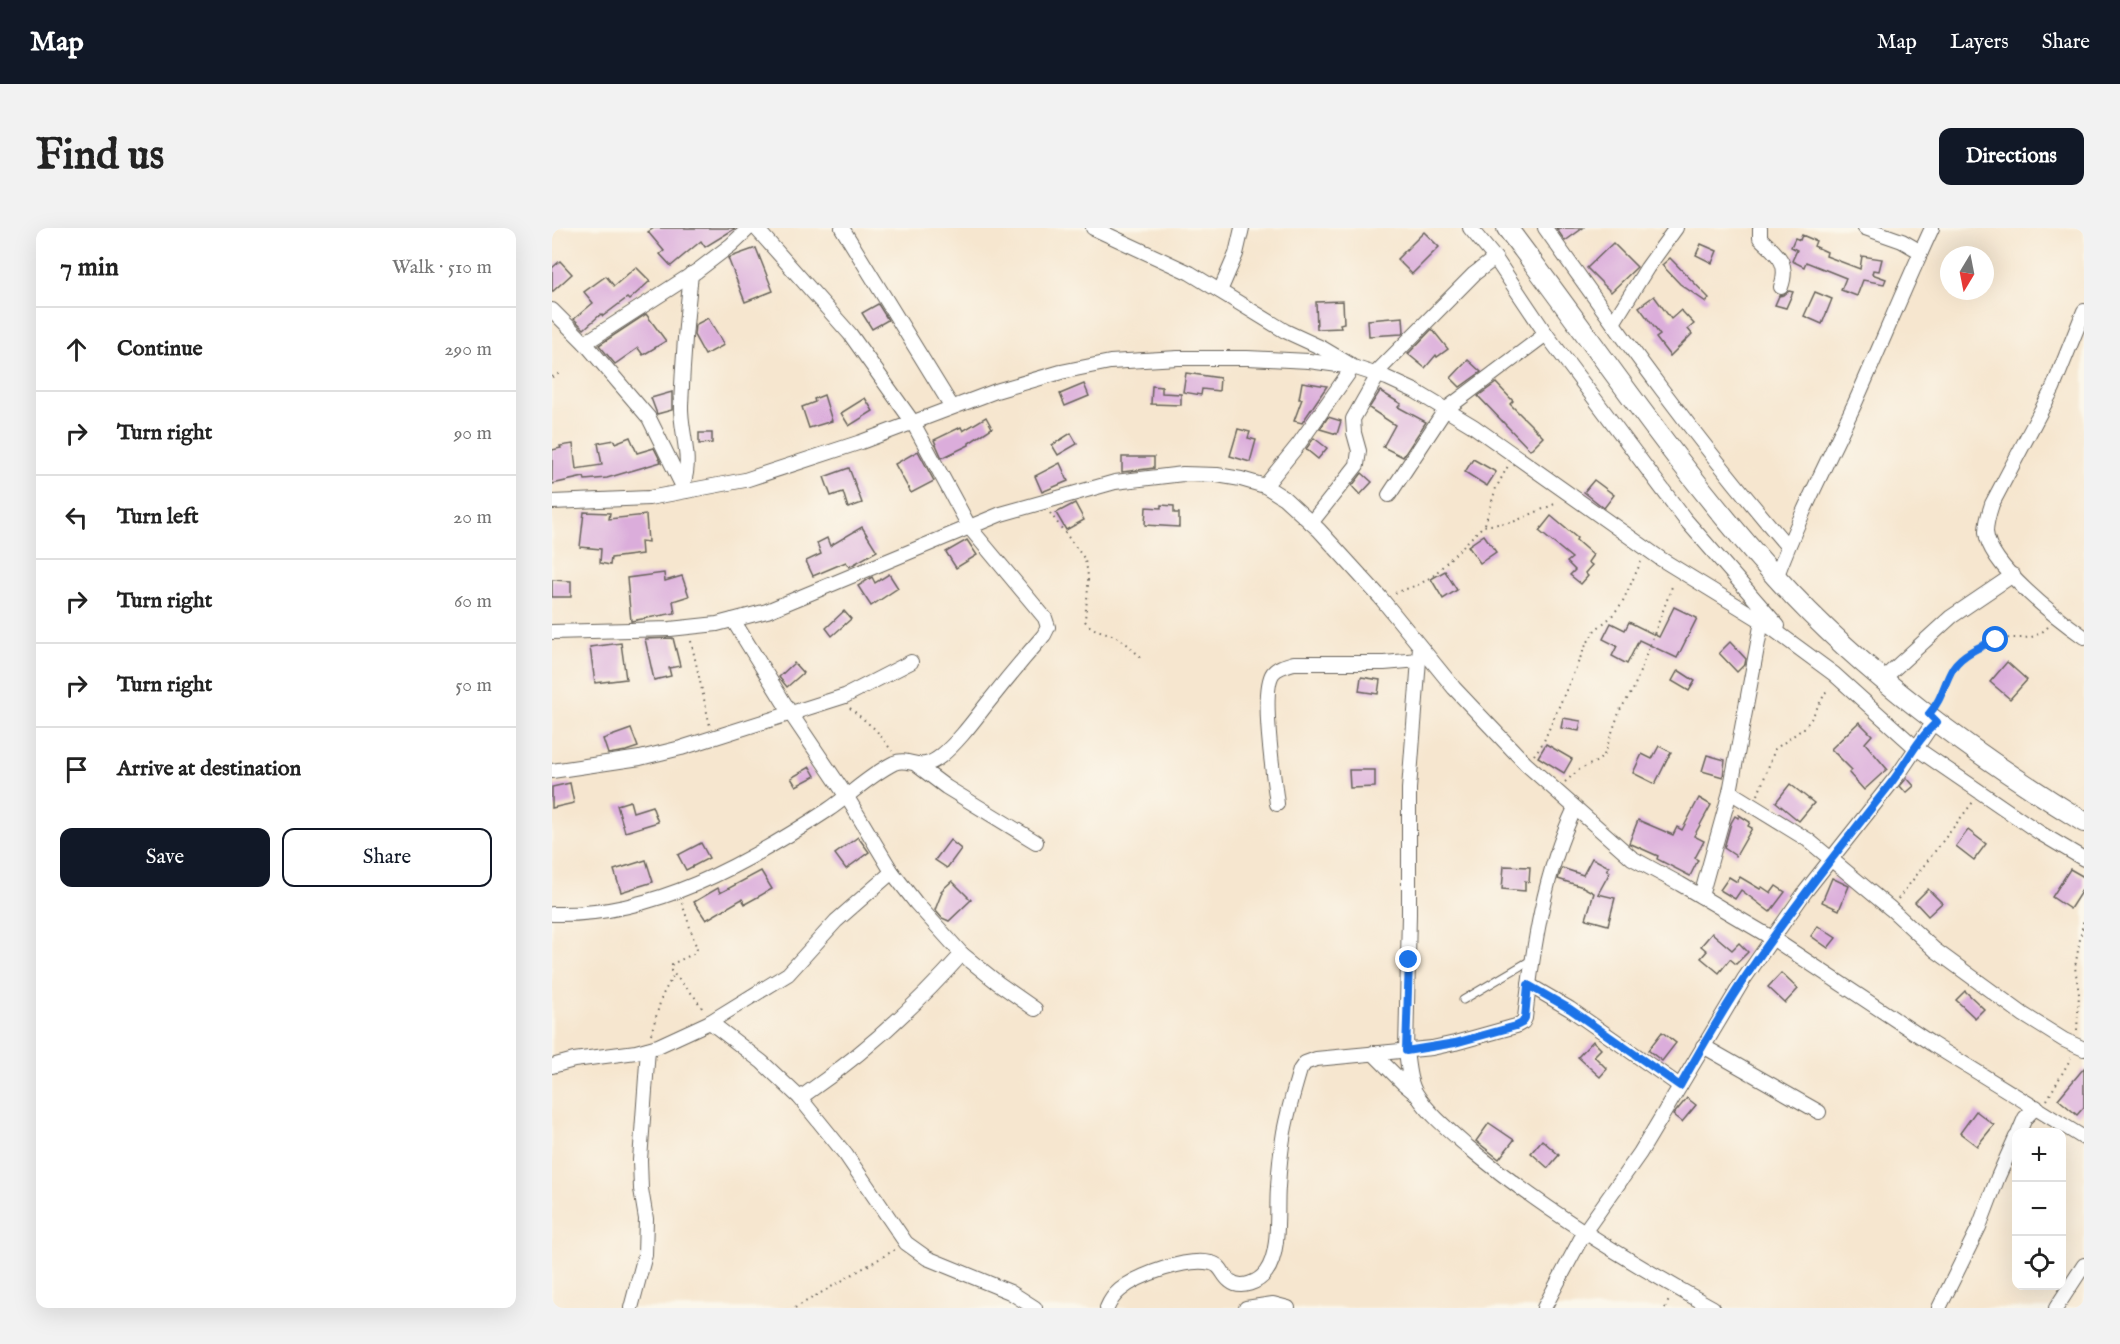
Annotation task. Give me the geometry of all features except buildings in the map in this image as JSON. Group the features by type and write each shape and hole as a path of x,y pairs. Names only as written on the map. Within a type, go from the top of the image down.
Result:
{"main road":[{"path":"1507,228 1711,502 1776,578 1825,627 1883,679 1993,764 2084,822"}],"street":[{"path":"585,343 691,274 731,245 749,228"},
{"path":"756,228 834,315 912,421 970,528 1045,618 1048,627 1044,635 947,751 930,763 918,766"},
{"path":"842,228 952,406"},
{"path":"1093,228 1190,273 1285,331 1322,348 1355,368"},
{"path":"1220,291 1236,254 1242,228"},
{"path":"1470,228 1495,258 1546,334 1684,518 1795,645"},
{"path":"1545,228 1612,323 1732,482 1788,546"},
{"path":"1612,323 1676,228"},
{"path":"1760,228 1760,238 1781,259 1784,278 1781,287"},
{"path":"1865,228 1902,241 1921,252"},
{"path":"1776,578 1788,546 1932,228"},
{"path":"1311,523 1357,465 1359,451 1353,419 1376,375 1459,289 1495,258"},
{"path":"684,487 687,467 681,408 684,336 691,274"},
{"path":"552,310 585,343 649,418 684,487"},
{"path":"2084,311 2053,388 1992,504 1986,534 2002,564 2013,576 2057,618 2084,637"},
{"path":"1389,495 1445,410 1546,334"},
{"path":"552,502 632,500 684,487 719,486 801,463 952,406 1061,372 1110,362 1178,358 1247,358 1309,361 1355,368 1415,391 1514,456 1647,549 1762,621 1834,674 1916,748 1979,793 2084,859"},
{"path":"1265,486 1355,368"},
{"path":"552,632 636,631 717,624 767,611 1001,514 1042,501 1115,482 1183,474 1241,478 1265,486 1284,498 1311,523 1380,597 1419,653 1526,764 1632,858 1772,938 1932,1044 2084,1137"},
{"path":"1883,679 1951,617 2013,576"},
{"path":"733,620 791,714 848,797 892,872 916,903 962,954 1035,1009"},
{"path":"1701,896 1730,792 1762,621"},
{"path":"1277,804 1269,744 1268,701 1269,684 1273,673 1294,663 1374,664 1419,653"},
{"path":"1415,1093 1406,1051 1409,789 1419,653"},
{"path":"552,771 640,758 681,748 845,696 911,662"},
{"path":"1544,1308 1585,1231 1640,1153 1744,979 1805,892 1900,772 1929,729 1933,718"},
{"path":"552,914 577,914 605,910 655,900 678,892 766,850 848,797 877,773 897,761 918,766 946,788 1036,842"},
{"path":"1730,792 1808,840 1891,909 1935,950 1967,974 2024,1015 2081,1047"},
{"path":"1107,1308 1116,1294 1126,1285 1169,1267 1214,1263 1219,1266 1229,1281 1237,1284 1255,1282 1264,1275 1274,1253 1284,1132 1300,1070 1305,1063 1316,1059 1406,1051 1455,1043 1522,1023 1525,1018 1532,960 1551,871 1575,808"},
{"path":"552,1066 574,1060 648,1049 669,1042 710,1022 788,974 836,921 892,872"},
{"path":"800,1098 841,1070 885,1034 926,995 962,954"},
{"path":"1528,985 1570,1009 1680,1086"},
{"path":"710,1022 762,1062 800,1098 846,1155 906,1243 927,1258 1010,1292 1035,1308"},
{"path":"1703,1046 1819,1112"},
{"path":"631,1308 645,1255 646,1219 641,1189 640,1161 648,1049"},
{"path":"1373,1053 1415,1093 1446,1127 1496,1170 1585,1231 1666,1282 1713,1308"},
{"path":"2021,1128 2025,1118 2037,1108"},
{"path":"1939,1308 1979,1227 2012,1146"},
{"path":"2056,1308 2084,1265"},
{"path":"1246,1308 1273,1304 1288,1308"}],"lane":[{"path":"1463,1000 1532,960"}],"path":[{"path":"552,377 560,373"},
{"path":"1380,597 1420,584 1434,575 1485,524 1496,488 1514,456"},
{"path":"1485,524 1500,525 1513,522 1571,495"},
{"path":"1042,501 1084,558 1087,566 1089,576 1085,621 1090,628 1112,634 1123,641 1143,660"},
{"path":"1526,764 1543,743 1585,646 1595,630 1611,617 1622,603 1647,549"},
{"path":"1556,790 1580,768 1598,761 1604,755 1620,710 1633,690 1670,591 1681,571"},
{"path":"1933,718 1953,669 1972,651 1996,640 2029,639 2040,635 2057,618"},
{"path":"689,627 712,737"},
{"path":"1755,808 1775,749 1804,728 1834,674"},
{"path":"845,696 853,712 886,741 897,761"},
{"path":"1891,909 1979,793"},
{"path":"678,892 697,949 693,954 672,964 671,972 694,996 710,1022"},
{"path":"2037,1108 2052,1091 2081,1047 2079,994 2075,967 2084,917"},
{"path":"648,1049 662,996 674,975"},
{"path":"795,1308 906,1243"}],"route":[{"path":"1409,960 1406,1051 1455,1043 1522,1023 1525,1018 1528,985 1570,1009 1680,1086 1744,979 1772,938 1805,892 1900,772 1929,729 1937,722 1929,714 1940,701 1956,664 1972,651 1996,640"}]}
